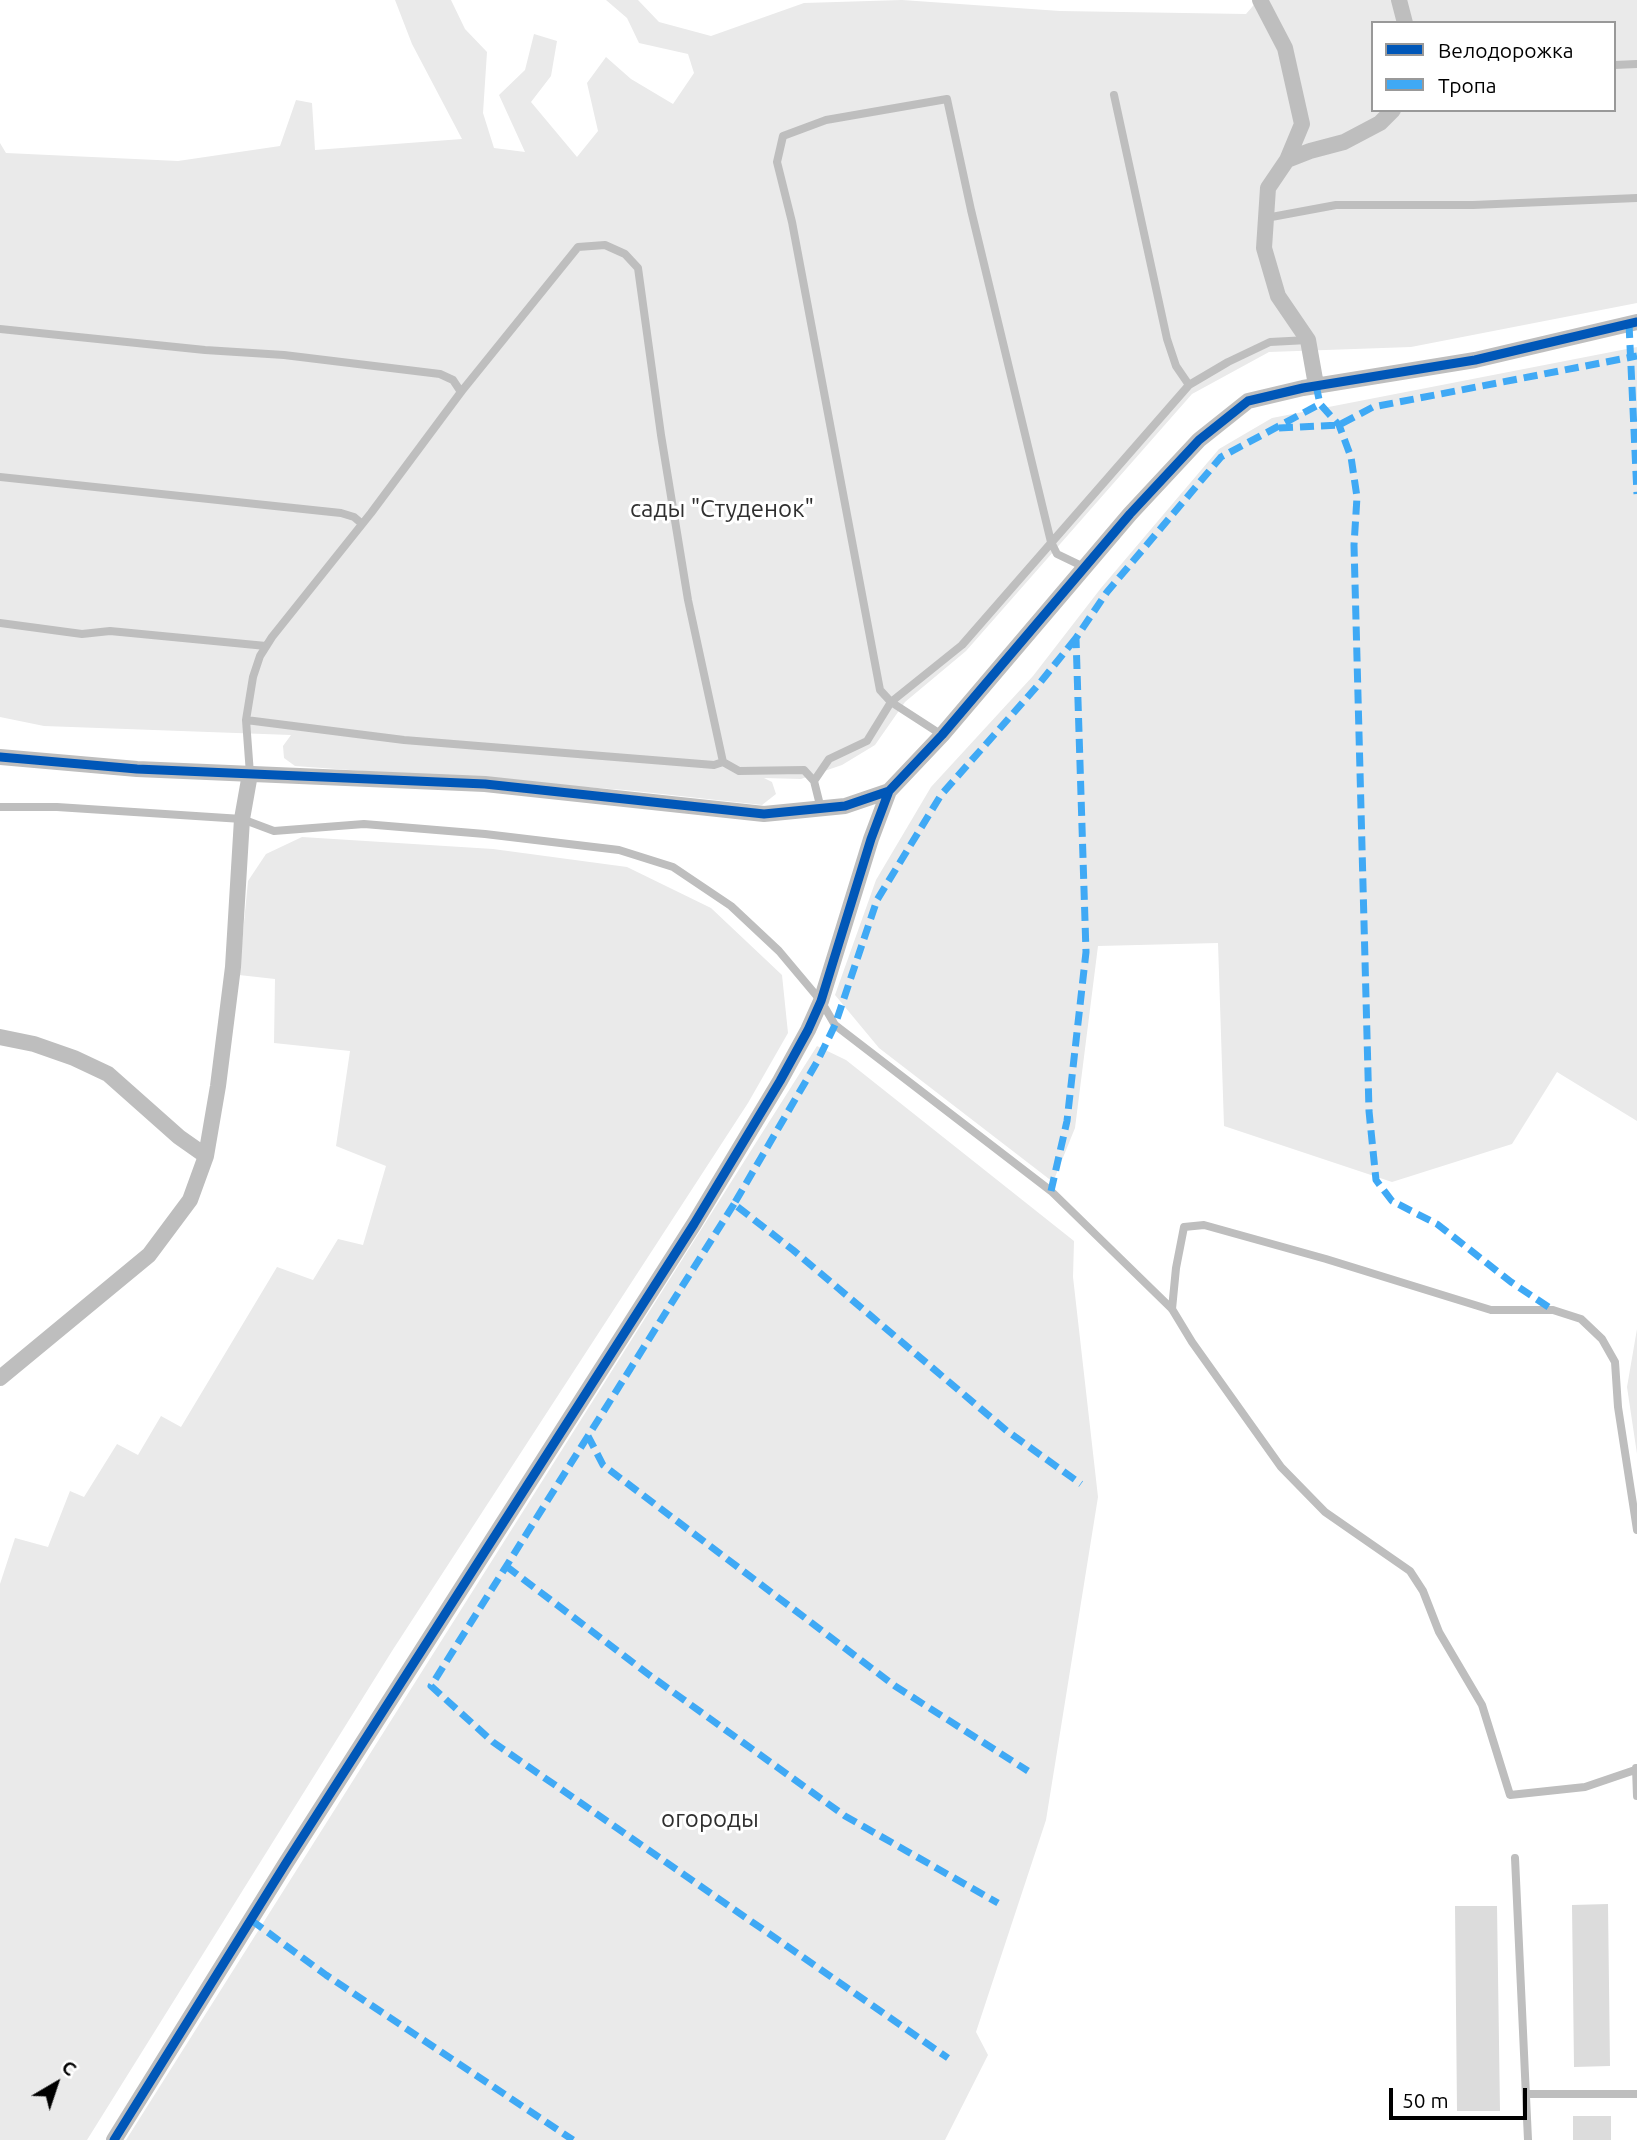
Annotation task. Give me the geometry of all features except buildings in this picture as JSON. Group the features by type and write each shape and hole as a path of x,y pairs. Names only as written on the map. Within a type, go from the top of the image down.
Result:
{"street":[{"path":"1260,0 1285,48 1302,124 1287,160 1268,188 1264,248 1278,296 1308,340 1316,385"},
{"path":"1399,0 1404,21"},
{"path":"1287,160 1344,142 1380,123 1390,112"},
{"path":"114,2140 315,1818 694,1223 780,1081 821,1001 871,839 889,791 943,735 1130,514 1199,440 1248,401 1316,385 1475,360 1637,322"},
{"path":"0,757 137,769 485,785 764,814 845,806 889,791"},
{"path":"0,1378 149,1255 190,1199 206,1156 218,1086 233,967 242,819 250,774"},
{"path":"0,1037 64,1054 108,1074 179,1137 206,1156"}],"lane":[{"path":"1616,65 1637,64"},
{"path":"1114,95 1167,339 1176,366 1189,385"},
{"path":"943,735 891,702 880,690 792,222 777,162 783,136 826,120 947,99 1051,542 1057,554 1084,567"},
{"path":"1266,218 1336,205 1473,205 1637,198"},
{"path":"250,774 246,720 253,677 266,646 371,513 461,392 578,247 605,244 625,254 638,268 688,600 723,762 738,771 804,770 814,781 821,808"},
{"path":"0,329 205,350 284,355 440,374 453,380 461,392"},
{"path":"814,781 829,759 867,741 891,702 962,645 1189,385 1270,342 1308,340"},
{"path":"0,477 341,513 354,517 361,523"},
{"path":"0,623 82,634 110,631 266,646"},
{"path":"246,720 404,740 714,765 723,762"},
{"path":"0,807 57,807 242,819 274,831 364,824 485,834 619,850 673,867 731,906 779,951 821,1001 835,1026 1051,1191 1172,1309 1192,1342 1280,1467 1325,1513 1410,1571 1423,1591 1439,1632 1482,1705 1510,1795 1585,1787 1636,1769 1637,1796"},
{"path":"1172,1309 1184,1227 1204,1225 1491,1310 1553,1310 1581,1319 1602,1339 1615,1362 1618,1407 1637,1530"},
{"path":"1516,1857 1528,2140"},
{"path":"1527,2094 1637,2094"}],"green space":[{"name":"сады \"Студенок\"","path":"395,0 451,0 465,29 487,52 483,113 494,148 525,152 499,95 525,70 534,34 557,41 551,76 531,102 577,157 598,131 587,83 606,57 631,79 673,104 694,73 688,54 639,43 627,18 606,0 638,0 659,22 711,36 804,3 902,0 1060,11 1246,14 1258,0 1637,0 1637,303 1411,347 1269,352 1192,394 966,651 905,702 875,745 842,765 801,779 764,778 772,782 776,794 762,805 625,790 295,766 284,758 283,746 291,735 44,726 0,717 0,143 6,153 178,161 280,146 296,100 312,103 315,150 462,139 412,44"},
{"path":"1637,347 1637,1121 1557,1072 1512,1144 1392,1182 1224,1126 1218,943 1098,946 1075,1128 1053,1182 879,1048 835,995 876,880 931,787 1033,676 1101,588 1219,449 1272,418"},
{"path":"302,837 493,849 627,867 711,908 782,975 788,1033 748,1103 392,1651 87,2140 0,2140 0,1584 15,1538 48,1547 70,1491 84,1497 117,1444 138,1455 161,1416 181,1427 277,1267 313,1280 338,1239 363,1245 386,1166 336,1146 350,1051 274,1043 275,979 239,975 248,881 266,854"},
{"name":"огороды","path":"817,1046 846,1060 1074,1241 1073,1277 1098,1497 1046,1820 976,2032 988,2055 945,2140 126,2140"},
{"path":"1637,1329 1637,1454 1627,1387"}],"marked path":[{"path":"1629,324 1637,494"},
{"path":"1279,428 1339,425 1373,407 1637,356"},
{"path":"1316,385 1320,404 1339,425 1351,457 1357,497 1354,545 1369,1111 1376,1180 1392,1201 1437,1224 1511,1282 1553,1310"},
{"path":"1051,1191 1067,1121 1086,952 1076,638 1107,592 1221,457 1320,404"},
{"path":"1076,638 941,795 877,900 835,1025 817,1062 734,1204 793,1250 1007,1431 1081,1484"},
{"path":"734,1204 588,1436 603,1465 895,1686 1028,1771"},
{"path":"588,1436 431,1686 493,1742 948,2058"},
{"path":"506,1566 648,1674 845,1816 998,1903"},
{"path":"251,1920 326,1975 573,2140"}],"cycle path":[{"path":"0,757 137,769 485,784 764,814 845,806 889,791 942,735 1130,514 1199,440 1248,401 1303,388 1475,360 1637,322"},
{"path":"114,2140 286,1863 694,1224 780,1081 821,1001 871,839 889,791"}]}
